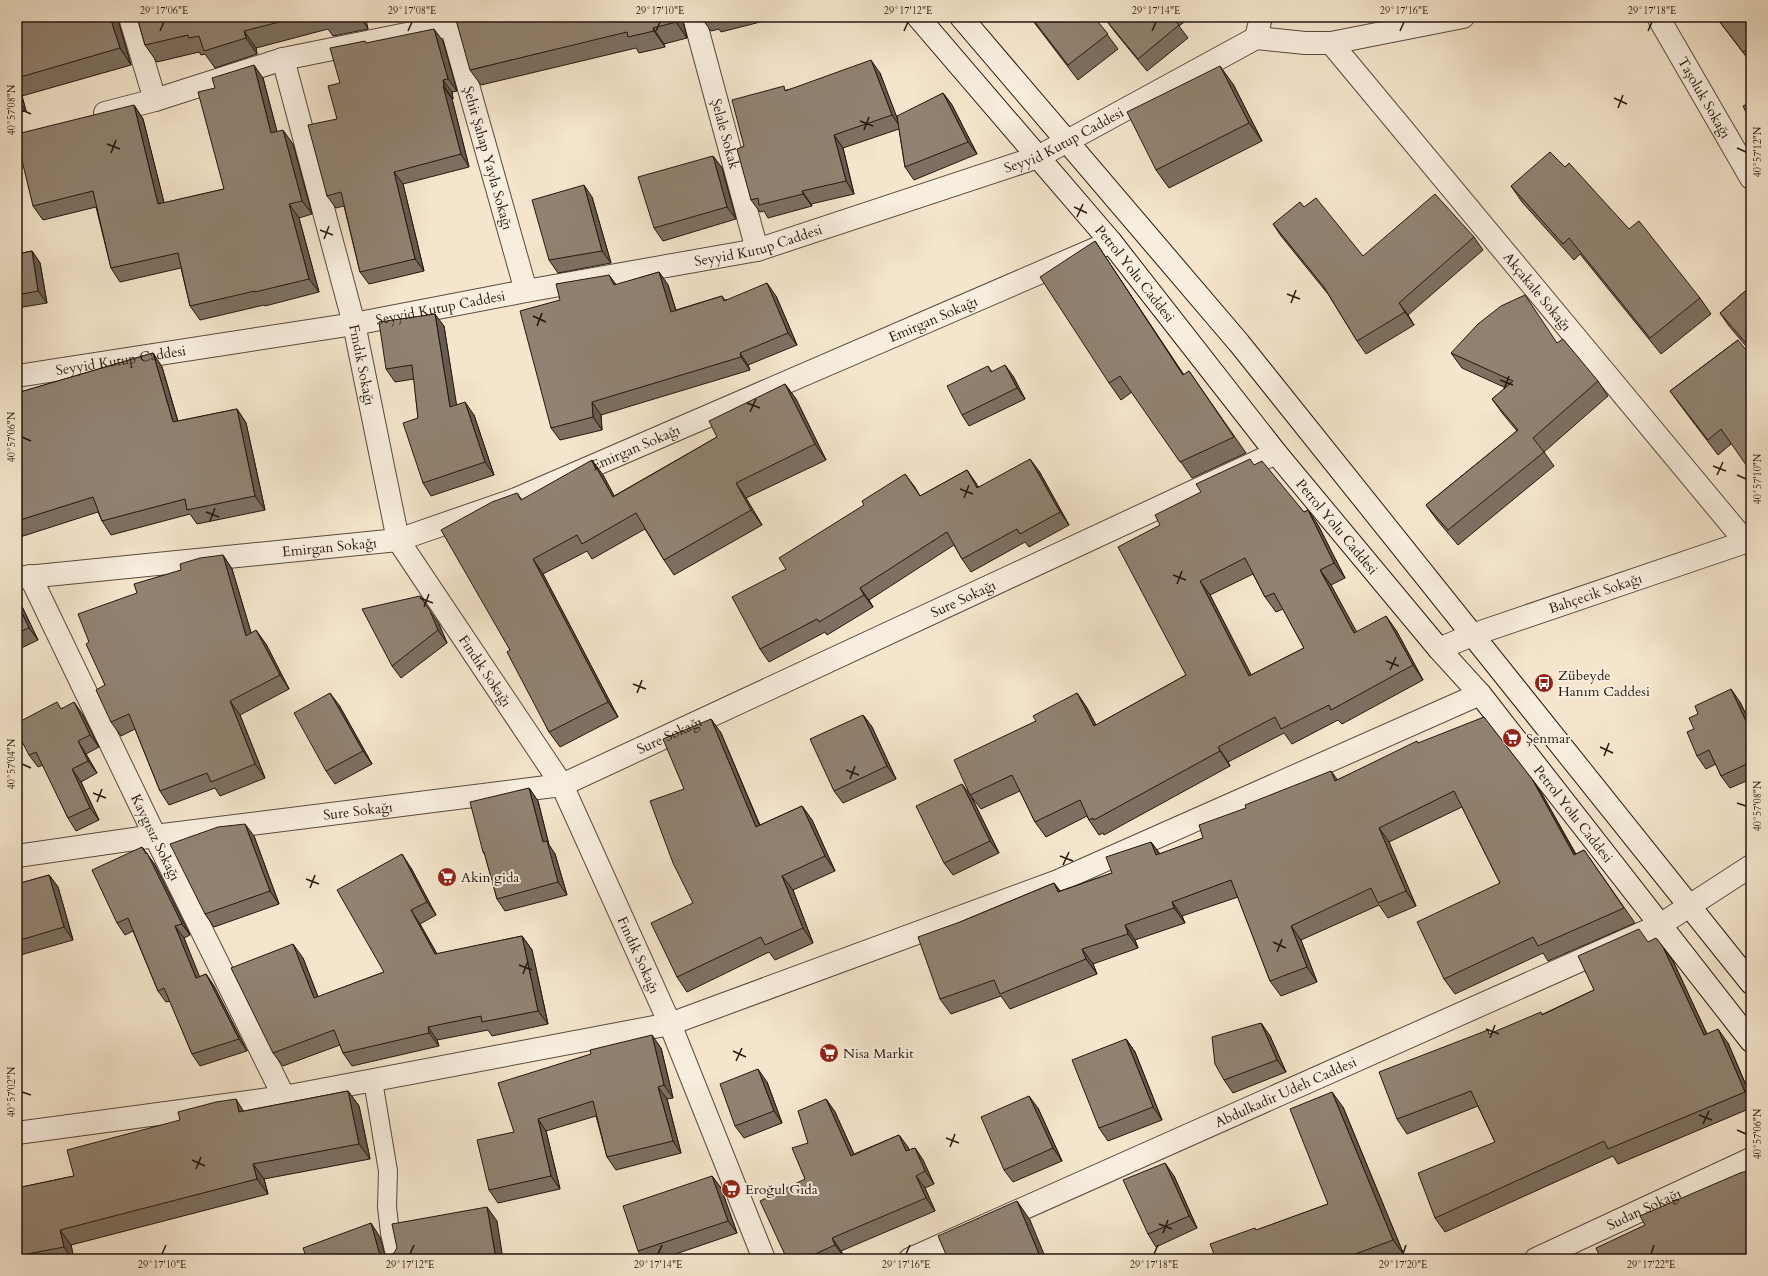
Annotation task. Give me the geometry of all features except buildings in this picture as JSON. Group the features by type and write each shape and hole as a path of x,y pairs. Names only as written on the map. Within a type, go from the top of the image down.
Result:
{"street":[{"path":"130,17 155,100"},
{"path":"86,118 155,100 283,59 479,17"},
{"name":"Şelale Sokak","path":"694,17 757,250"},
{"name":"Petrol Yolu Caddesi","path":"918,17 1111,242 1276,453 1439,649 1480,694 1751,1041"},
{"path":"960,17 1239,344 1751,983"},
{"name":"Seyyid Kutup Caddesi","path":"17,376 354,324 526,290 757,250 1038,157 1258,27 1305,43 1331,43 1464,17"},
{"name":"Taşoluk Sokağı","path":"1658,17 1751,178"},
{"name":"Şehit Şahap Yayla Sokağı","path":"451,24 526,290"},
{"name":"Akçakale Sokağı","path":"1331,43 1748,540"},
{"name":"Fındık Sokağı","path":"283,59 354,324 398,540 562,785 670,1024 764,1259"},
{"name":"Emirgan Sokağı","path":"23,577 398,540 516,499 1111,242"},
{"name":"Sure Sokağı","path":"17,856 155,836 562,785 1276,453"},
{"name":"Bahçecik Sokağı","path":"1439,649 1472,635 1748,540"},
{"name":"Kaygısız Sokağı","path":"23,577 155,836 284,1097"},
{"path":"17,1133 284,1097 670,1024 1058,881 1480,694"},
{"name":"Abdulkadir Udeh Caddesi","path":"910,1259 1660,925 1751,866"},
{"name":"Sudan Sokağı","path":"1536,1259 1751,1159"}],"lane":[{"path":"373,1081 388,1171 387,1207 390,1233 396,1259"}],"place":[{"name":"Zübeyde Hanım Caddesi","path":"1544,683"},
{"name":"Şenmar","path":"1512,738"},
{"name":"Akin gida","path":"447,877"},
{"name":"Nisa Markit","path":"829,1053"},
{"name":"Eroğul Gıda","path":"731,1189"}]}
